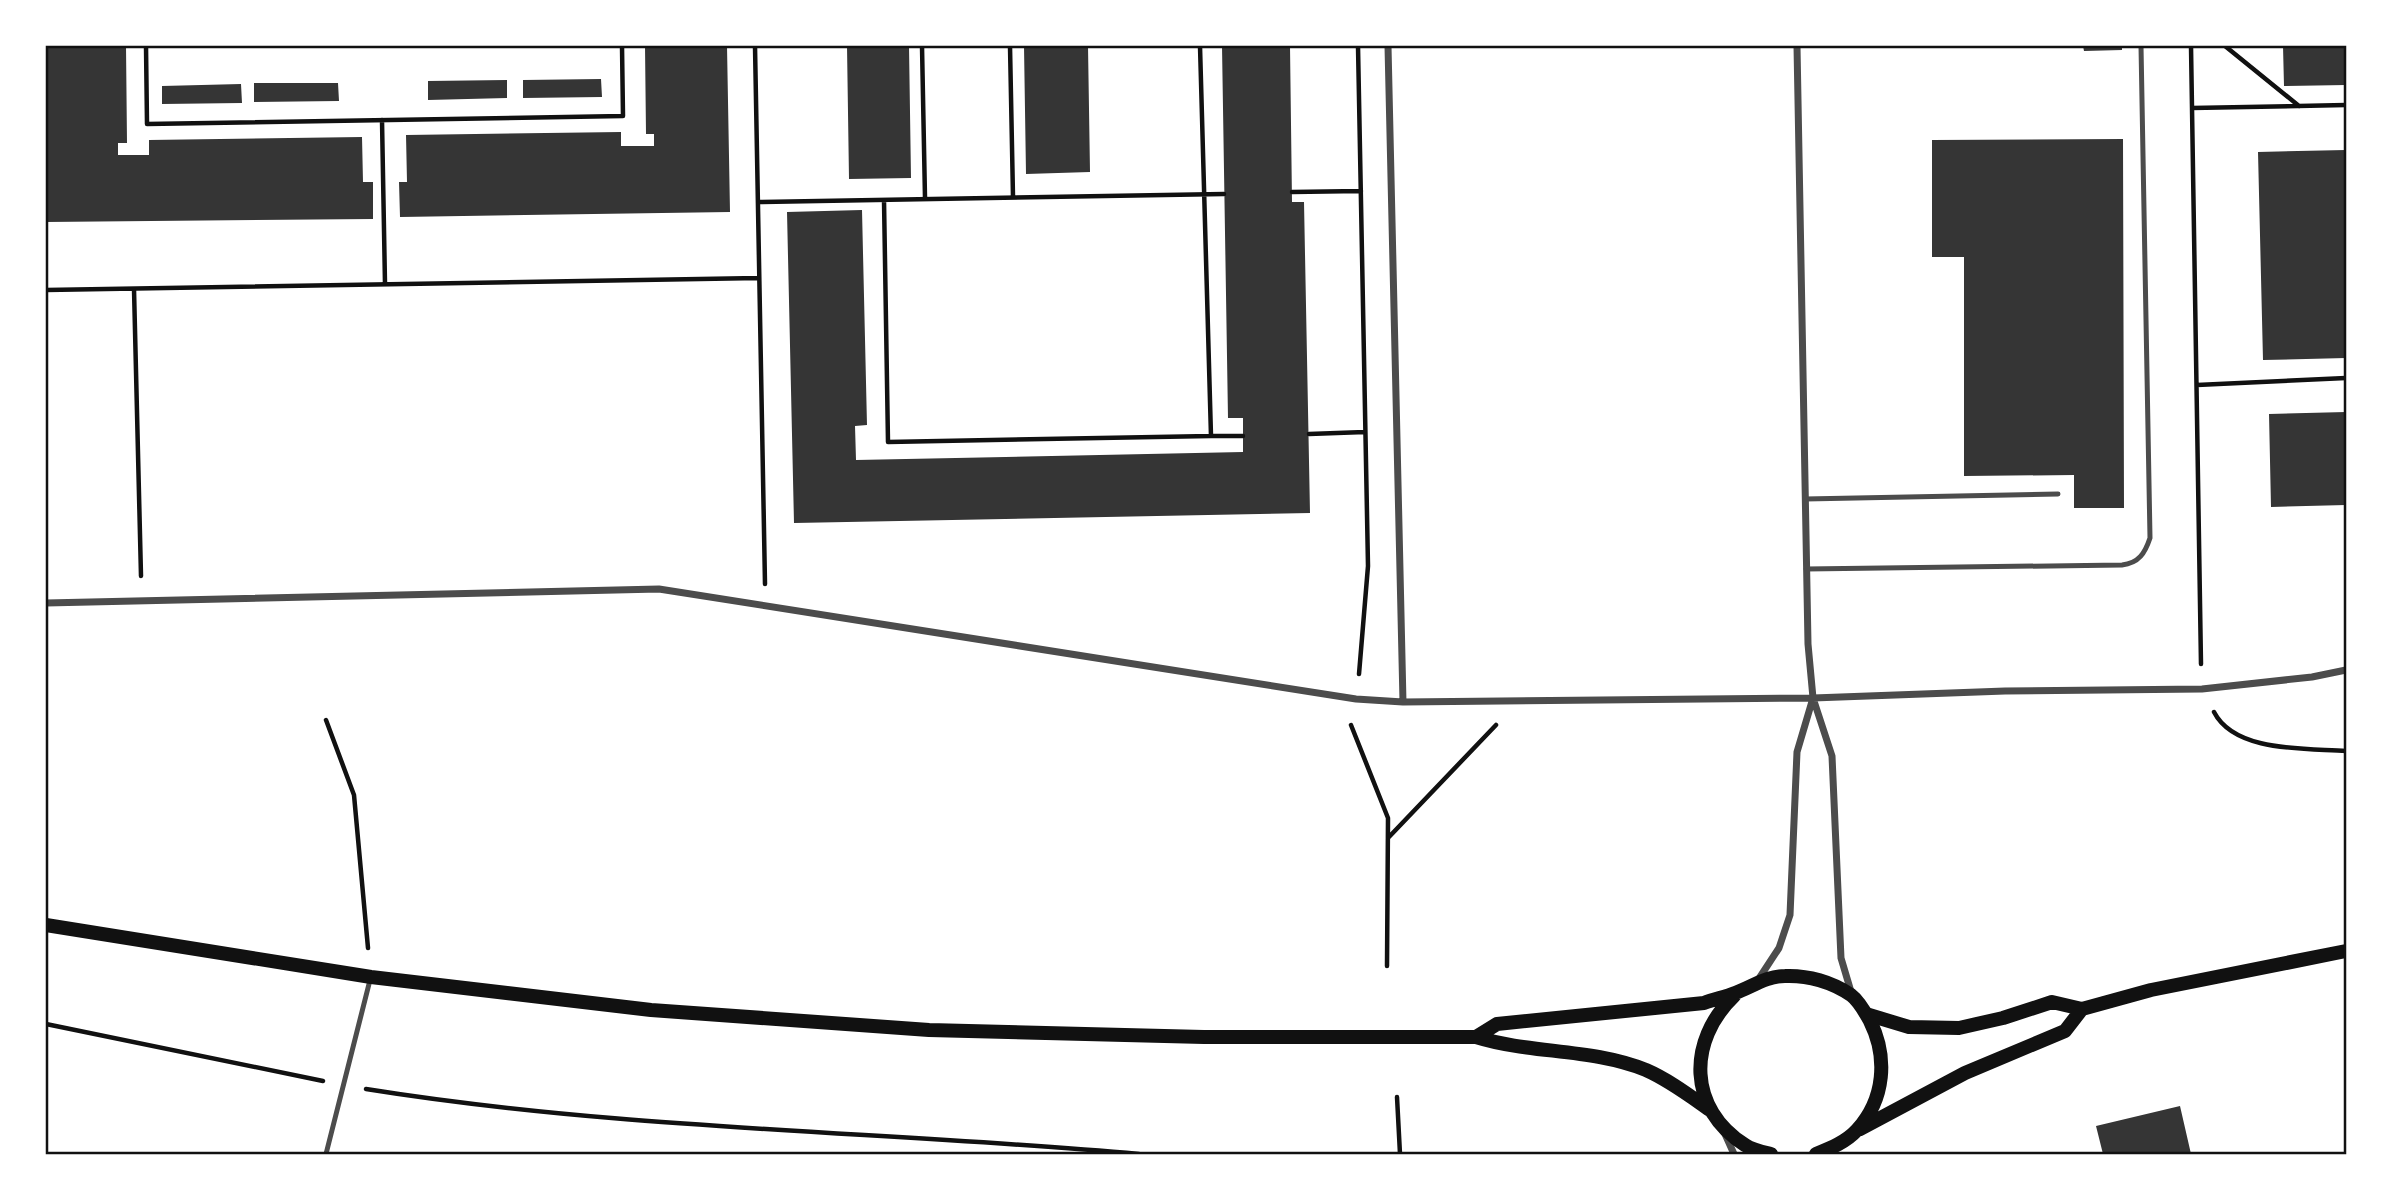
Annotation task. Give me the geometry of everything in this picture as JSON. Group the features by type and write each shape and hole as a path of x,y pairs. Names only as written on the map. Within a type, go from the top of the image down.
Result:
{"main road":[{"path":"46,925 371,977 651,1010 929,1030 1204,1037 1476,1037 1502,1045 1562,1051 1624,1063 1671,1083 1710,1110"},
{"path":"1866,1014 1909,1027 1959,1028 2052,1003 2082,1009 2151,990 2347,951"},
{"path":"1476,1037 1497,1024 1704,1003 1757,982 1783,976 1809,977 1830,984 1853,997 1866,1014 1877,1034 1882,1061 1879,1091 1869,1115 1856,1132 1836,1150 1816,1154"},
{"path":"1737,992 1721,1008 1708,1029 1700,1057 1701,1085 1710,1110 1722,1127 1746,1146 1771,1154"},
{"path":"1856,1132 1965,1073 2064,1031 2082,1009"}],"street":[{"path":"1388,46 1403,702"},
{"path":"1797,46 1808,644 1813,698 1832,756 1841,958 1853,997"},
{"path":"46,603 659,589 1356,699 1403,702 1813,698 2005,691 2202,689 2312,677 2347,670"},
{"path":"1757,982 1779,948 1790,915 1797,752 1813,698"},
{"path":"1722,1127 1734,1154"}],"lane":[{"path":"1806,569 2122,565 2133,564 2145,552 2150,538 2141,46"},
{"path":"1805,499 2058,494"},
{"path":"326,1154 371,977"}],"path":[{"path":"146,46 147,124 622,116 622,46"},
{"path":"755,46 765,607"},
{"path":"922,46 925,198"},
{"path":"1010,46 1013,197"},
{"path":"1200,46 1211,436"},
{"path":"1357,46 1368,566 1358,680"},
{"path":"2191,46 2202,689 2217,719 2247,738 2291,748 2347,751"},
{"path":"2225,46 2300,106"},
{"path":"2192,108 2347,105"},
{"path":"382,120 384,284"},
{"path":"1292,192 1361,191"},
{"path":"758,202 1224,194"},
{"path":"884,200 888,442 1243,436"},
{"path":"46,290 759,278"},
{"path":"134,289 142,602"},
{"path":"2197,385 2347,378"},
{"path":"1309,434 1366,432"},
{"path":"1387,838 1520,701"},
{"path":"326,720 354,794 371,977"},
{"path":"1351,725 1388,818 1387,966"},
{"path":"46,1024 343,1085 440,1101 664,1124 1139,1154"},
{"path":"1397,1097 1399,1154"}],"building":[{"path":"46,46 126,46 127,143 118,143 118,155 149,155 149,140 362,137 363,182 373,182 373,219 46,222"},
{"path":"645,46 727,46 730,212 400,217 399,182 407,182 406,135 621,132 621,146 654,146 654,134 646,134"},
{"path":"847,46 909,46 911,178 849,179"},
{"path":"1024,46 1088,46 1090,172 1026,174"},
{"path":"1222,46 1290,46 1292,202 1304,202 1310,513 794,523 787,212 862,210 867,425 855,426 856,460 1243,452 1243,418 1228,418"},
{"path":"2083,46 2122,46 2122,50 2084,51"},
{"path":"2283,46 2346,46 2346,85 2284,86"},
{"path":"601,79 602,97 523,98 523,80"},
{"path":"507,80 507,98 428,100 428,81"},
{"path":"254,83 338,83 339,101 254,102"},
{"path":"241,84 242,103 162,104 162,86"},
{"path":"2123,139 2124,508 2074,508 2074,475 1964,476 1964,257 1932,257 1932,140"},
{"path":"2346,150 2346,358 2263,360 2258,152"},
{"path":"2346,412 2346,505 2271,507 2269,414"},
{"path":"2180,1106 2191,1154 2103,1154 2096,1126"}]}
